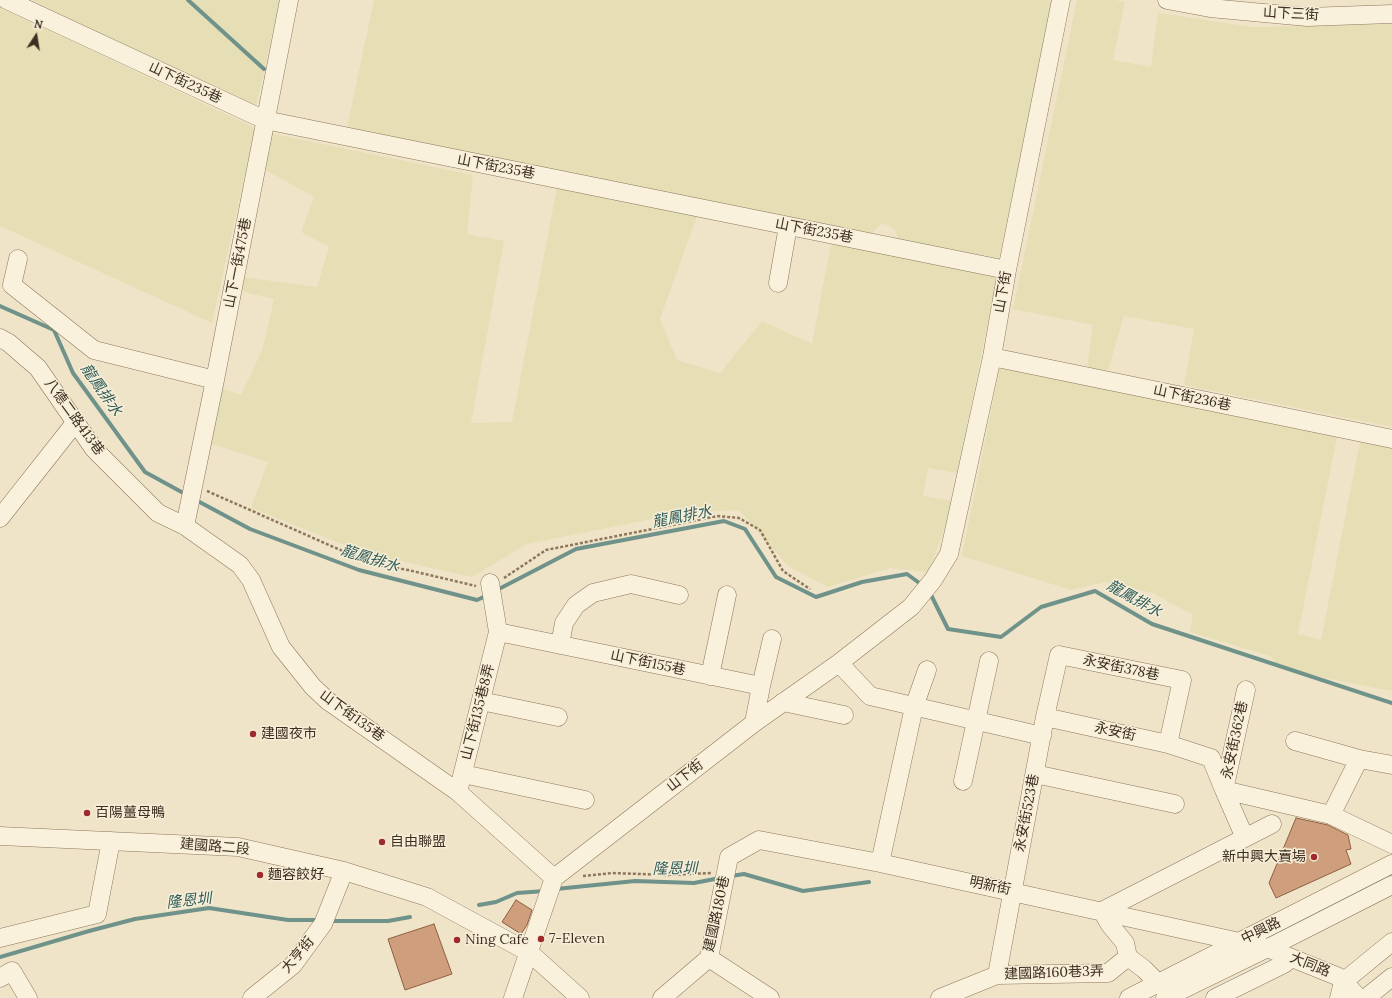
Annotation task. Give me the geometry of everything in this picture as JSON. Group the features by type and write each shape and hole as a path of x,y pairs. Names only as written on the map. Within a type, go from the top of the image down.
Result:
{"street":[{"name":"山下街235巷","path":"7,0 265,120 1007,270"},
{"name":"山下一街475巷","path":"186,520 194,488 265,120 290,0"},
{"name":"山下街","path":"552,886 754,723 839,663 919,600 949,554 992,357 1007,270 1061,0"},
{"name":"山下三街","path":"1167,0 1210,8 1307,17 1392,14"},
{"path":"778,283 788,226"},
{"path":"18,259 12,285 94,350 215,380"},
{"name":"八德二路413巷","path":"0,338 9,343 38,368 94,449 158,513 186,520"},
{"name":"山下街236巷","path":"992,357 1392,439"},
{"path":"0,518 75,423"},
{"name":"山下街135巷","path":"186,520 240,564 251,580 281,647 313,687 328,701 458,792 552,886"},
{"path":"560,645 564,623 576,605 593,593 631,584 679,595"},
{"path":"490,586 498,632"},
{"path":"710,676 727,595"},
{"name":"山下街135巷8弄","path":"458,792 498,632"},
{"name":"山下街155巷","path":"498,632 761,686"},
{"path":"754,723 772,639"},
{"name":"永安街378巷","path":"1046,717 1059,655 1182,680 1168,744"},
{"path":"963,781 975,721 990,661"},
{"path":"839,663 870,696 1042,736 1046,717"},
{"path":"880,863 914,707 927,670"},
{"name":"永安街362巷","path":"1224,790 1246,690"},
{"path":"481,701 558,717"},
{"path":"783,702 844,715"},
{"name":"永安街","path":"1046,717 1168,744 1212,758 1224,790"},
{"name":"永安街523巷","path":"997,975 1011,891 1042,736"},
{"path":"1295,740 1359,758 1392,765"},
{"path":"1332,815 1359,758"},
{"path":"463,774 585,800"},
{"path":"1035,774 1175,804"},
{"path":"1224,790 1332,815 1392,844"},
{"path":"1224,790 1245,838"},
{"path":"1162,991 1144,969 1128,957 1125,943 1110,925 1102,911 1272,824"},
{"name":"建國路二段","path":"0,836 238,847 344,871 427,897 530,953 580,998"},
{"name":"明新街","path":"726,871 759,840 880,863 1252,945"},
{"path":"0,938 97,914 111,841"},
{"name":"中興路","path":"1129,998 1162,991 1252,945 1392,864"},
{"name":"大亨街","path":"255,997 293,965 324,920 344,871"},
{"name":"建國路180巷","path":"662,998 709,958 726,871"},
{"name":"中興路","path":"1162,991 1252,945 1392,885"},
{"path":"513,998 530,953 552,886"},
{"path":"1341,990 1392,942"},
{"name":"大同路","path":"1252,945 1291,958 1338,977 1341,990 1359,998"},
{"name":"建國路160巷3弄","path":"940,998 997,975 1108,973 1128,957"},
{"path":"709,958 770,998"},
{"path":"1215,998 1284,964 1291,958"},
{"path":"6,974 28,998"},
{"path":"1366,998 1392,977"}],"path":[{"path":"194,488 372,564 408,570 473,586 490,586 546,550 718,516 739,518 760,530 783,571 810,589"},
{"path":"552,886 612,873 668,875 726,871"}],"shaded area":[{"path":"32,0 280,0 256,106 194,80"},
{"path":"374,0 1053,0 999,258 898,240 895,229 882,223 869,236 347,128"},
{"path":"1077,0 1115,0 1125,2 1113,60 1151,67 1158,13 1253,27 1392,24 1392,427 1184,385 1194,329 1124,316 1108,370 1087,368 1093,325 1013,309"},
{"path":"0,7 255,128 212,323 0,226"},
{"path":"269,133 473,175 467,234 504,241 471,423 512,422 557,188 697,216 660,319 677,360 720,373 762,321 812,344 831,244 837,245 838,242 997,277 957,473 928,468 923,496 955,501 928,572 890,568 828,587 788,566 739,510 682,513 527,544 472,577 365,553 251,508 268,462 209,443 219,387 241,395 263,348 274,299 240,291 243,277 317,287 329,247 301,232 314,197 266,170"},
{"path":"1000,367 1337,437 1298,634 1321,640 1360,442 1392,448 1392,691 1326,678 1277,665 1270,656 1190,632 1193,615 1153,593 1105,582 1071,590 962,556"}],"building":[{"name":"新中興大賣場","path":"1296,818 1328,825 1348,835 1351,849 1346,850 1351,864 1276,898 1269,883"},
{"path":"516,900 532,910 527,925 521,934 502,922"},
{"path":"434,924 452,974 405,990 388,939"}],"waterway":[{"path":"188,0 264,69"},
{"name":"龍鳳排水","path":"0,306 54,330 73,373 145,472 187,495"},
{"name":"龍鳳排水","path":"194,499 250,529 359,570 477,600 488,595"},
{"name":"龍鳳排水","path":"495,591 576,549 724,521 745,529 776,577 816,597 862,582 907,574 922,585"},
{"name":"龍鳳排水","path":"929,591 948,629 1001,637 1041,607 1095,591 1152,624 1392,703"},
{"name":"隆恩圳","path":"731,876 744,874 803,891 869,882"},
{"name":"隆恩圳","path":"556,889 635,881 694,883 720,878"},
{"name":"隆恩圳","path":"479,905 496,902 517,893 545,891"},
{"name":"隆恩圳","path":"0,957 135,919 209,908 288,920 320,920"},
{"name":"隆恩圳","path":"330,921 388,921 410,917"}],"place":[{"name":"建國夜市","path":"253,734"},
{"name":"百陽薑母鴨","path":"87,813"},
{"name":"自由聯盟","path":"382,842"},
{"name":"新中興大賣場","path":"1314,857"},
{"name":"麵容餃好","path":"260,875"},
{"name":"7-Eleven","path":"541,939"},
{"name":"Ning Cafe","path":"457,940"}]}
